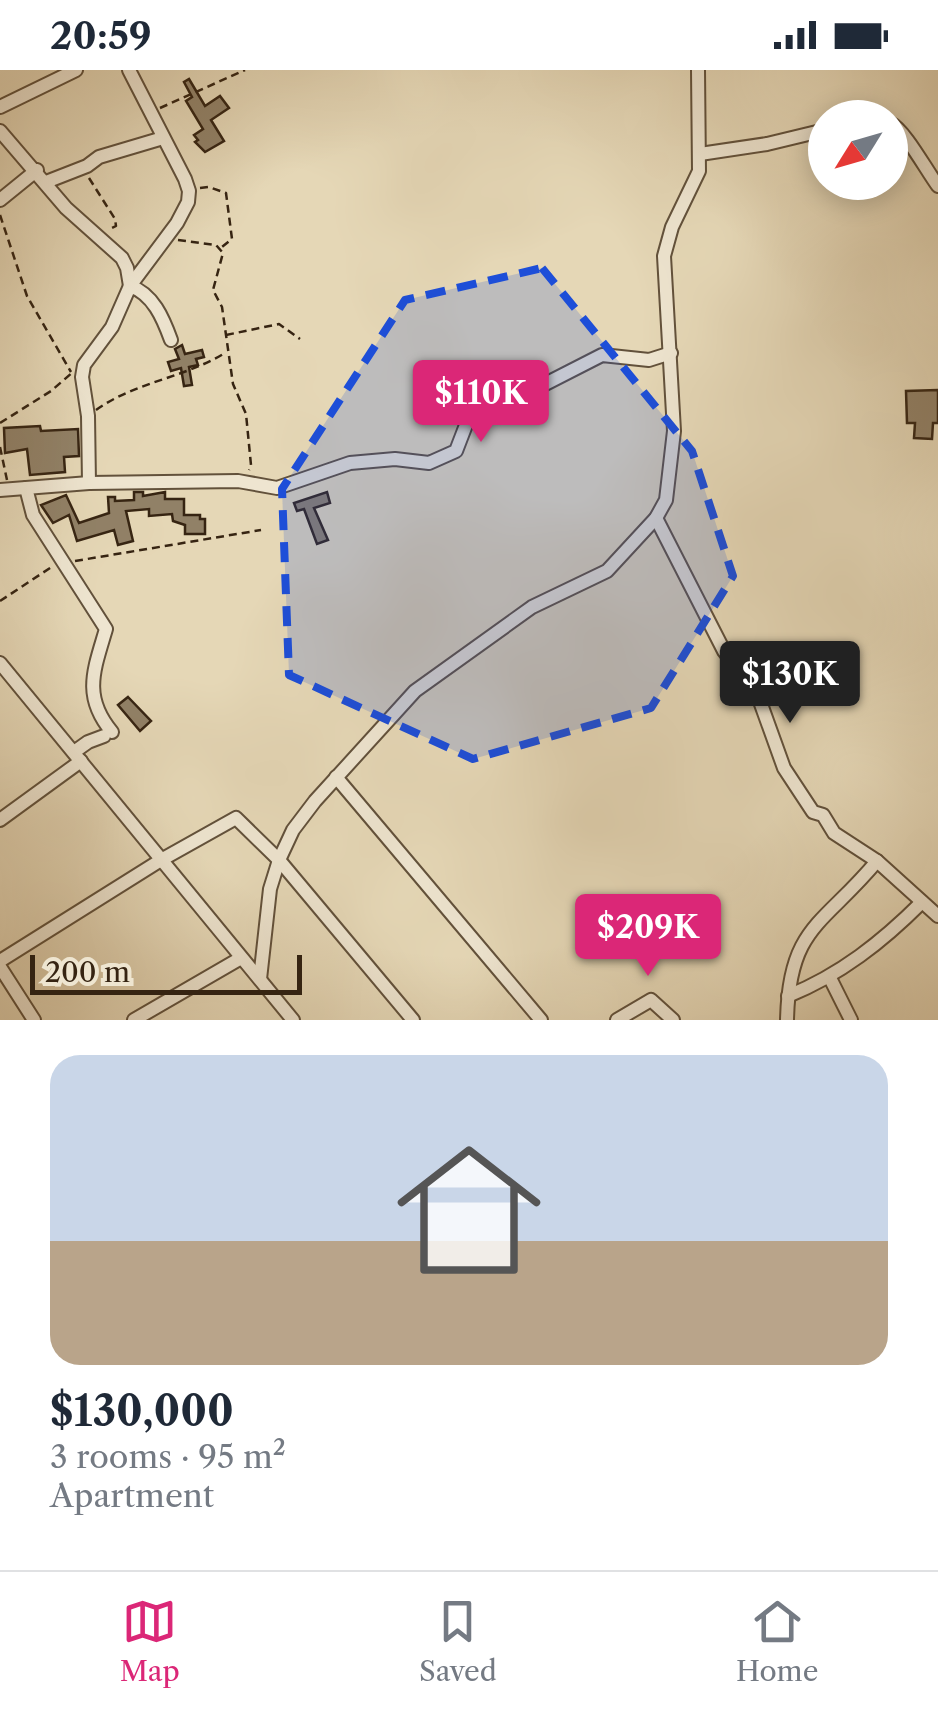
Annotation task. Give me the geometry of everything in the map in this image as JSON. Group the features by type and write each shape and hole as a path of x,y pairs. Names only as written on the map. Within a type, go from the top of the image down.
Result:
{"street":[{"path":"89,483 88,416 82,377 88,358 112,327 130,286 188,202 188,187 129,70"},
{"path":"260,979 270,888 278,860 293,830 336,777 415,691 532,607 607,570 656,518 666,500 674,431 664,256 672,227 693,188 700,154 696,125 698,70"},
{"path":"0,107 70,71"},
{"path":"0,130 66,208 122,258 130,286"},
{"path":"700,154 808,134"},
{"path":"0,200 41,176 85,167 99,157 162,138"},
{"path":"908,142 938,186"},
{"path":"130,286 141,290 158,310 171,340"},
{"path":"4,490 89,483 238,481 276,488 350,463 395,459 429,463 456,451 471,412 498,408 602,355 649,360 670,353"},
{"path":"0,820 78,757 88,742 108,734 96,713 93,691 106,629 33,515 26,488"},
{"path":"656,518 724,651 758,693 774,745 812,812 823,816 834,833 876,861 933,908 898,926 830,978 788,996"},
{"path":"0,663 293,1020"},
{"path":"336,777 541,1020"},
{"path":"34,1020 0,964 161,860 236,818 278,860 414,1020"},
{"path":"787,1020 793,966 804,938 876,861"},
{"path":"134,1020 241,958"},
{"path":"830,978 851,1020"},
{"path":"617,1020 651,1000 672,1020"}],"path":[{"path":"149,113 245,70"},
{"path":"85,167 90,183 111,208 116,226 100,230 95,236"},
{"path":"188,187 209,187 226,193 232,239 221,248"},
{"path":"0,215 26,296 72,373"},
{"path":"158,248 182,238 221,248"},
{"path":"221,248 222,260 213,290 222,307 233,384 246,414 252,465 238,481"},
{"path":"224,336 279,324 300,339"},
{"path":"88,416 112,399 195,370 226,352"},
{"path":"0,423 51,391 88,358"},
{"path":"0,447 4,490"},
{"path":"0,600 49,567 261,530"}],"highlighted area":[{"path":"542,268 692,451 733,576 651,708 473,759 289,675 282,489 405,300"}],"building":[{"path":"189,79 205,106 220,96 229,108 211,120 224,141 205,152 194,135 203,129 186,101 192,97 184,82"},
{"path":"182,345 185,354 202,350 204,357 196,359 198,365 189,367 192,385 184,386 181,368 171,371 168,362 179,359 175,349"},
{"path":"938,390 938,423 933,423 932,439 914,438 915,423 907,423 906,391"},
{"path":"40,426 41,431 78,429 79,456 64,457 65,472 30,475 27,449 5,453 4,428"},
{"path":"134,492 143,492 143,496 165,492 165,499 184,499 184,515 205,519 205,534 185,534 185,525 173,521 172,514 149,516 149,509 126,511 133,541 118,545 114,530 77,541 69,515 53,523 41,505 66,495 79,523 109,513 108,497 115,497 115,501 134,500"},
{"path":"327,492 330,503 314,508 328,540 317,544 304,509 297,511 294,503"},
{"path":"128,697 151,721 140,731 118,705"}]}
